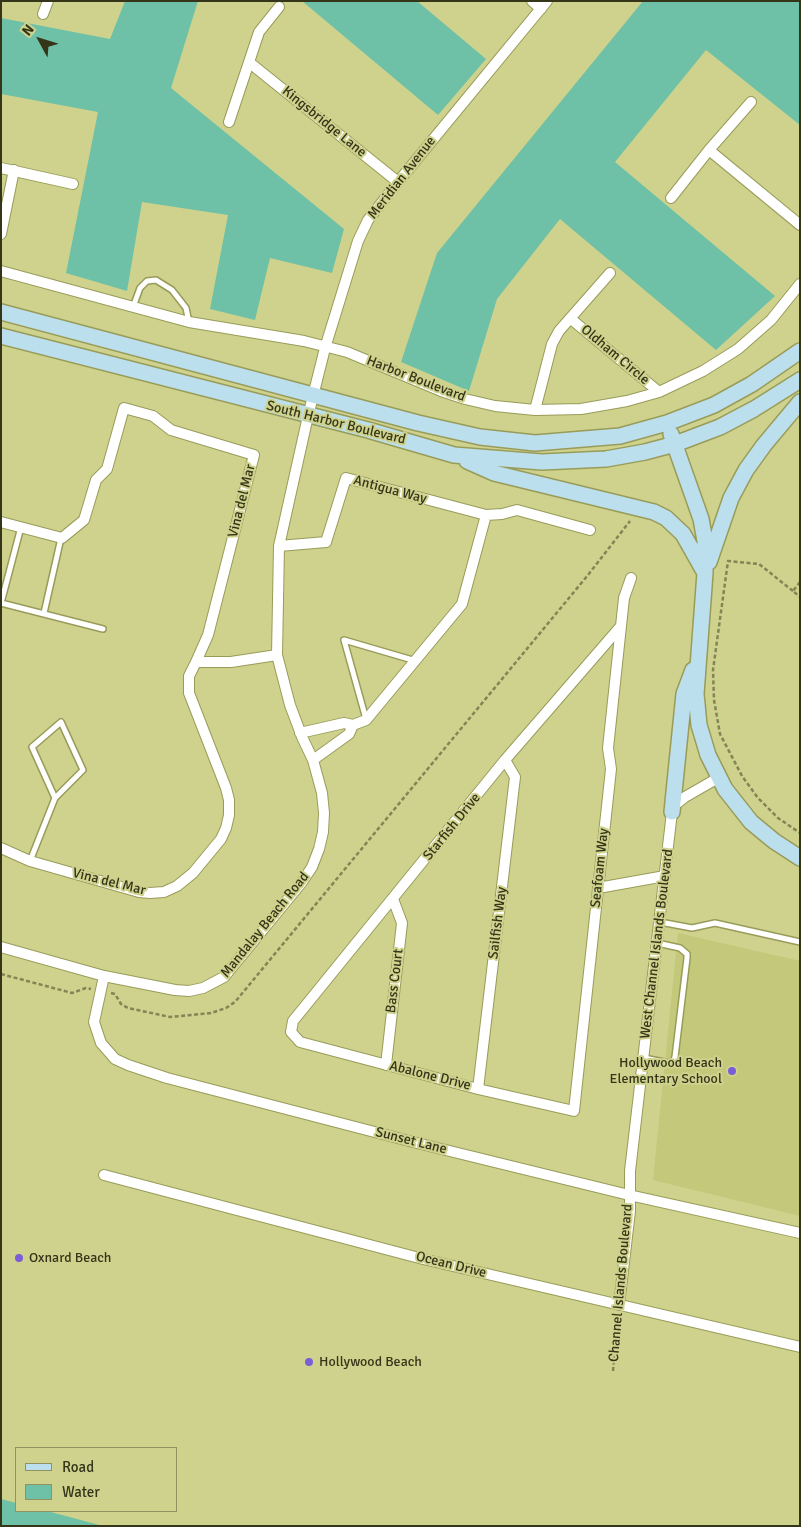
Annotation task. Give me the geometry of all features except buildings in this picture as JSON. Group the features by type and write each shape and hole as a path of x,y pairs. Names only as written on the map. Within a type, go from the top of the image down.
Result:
{"main road":[{"name":"South Harbor Boulevard","path":"1,312 418,423 480,437 535,443 620,436 667,423"},
{"name":"South Harbor Boulevard","path":"1,336 368,430 454,455 533,462 572,462 606,459 675,444"},
{"path":"667,423 714,405 752,384 800,351"},
{"path":"675,444 720,427 800,380"},
{"path":"705,573 731,498 746,470 800,402"},
{"name":"West Channel Islands Boulevard","path":"667,423 701,520 705,541 705,573 696,694 699,725 708,755 718,778"},
{"path":"454,455 494,473 640,508 666,518 683,534 705,573"},
{"name":"West Channel Islands Boulevard","path":"672,812 684,694 698,657"},
{"path":"718,778 751,822 774,841 800,858"}],"street":[{"path":"43,14 48,1"},
{"path":"532,1 544,5"},
{"name":"Meridian Avenue","path":"308,416 325,348 358,241 368,220 544,5"},
{"path":"229,122 259,32 279,7"},
{"name":"Kingsbridge Lane","path":"250,63 398,182"},
{"path":"671,198 709,150 751,102"},
{"path":"709,150 800,225"},
{"path":"1,168 74,184"},
{"path":"1,234 14,170"},
{"name":"Harbor Boulevard","path":"1,271 189,322 304,341 325,348 348,352 440,391 465,399 496,406 535,410 581,409 627,401 659,392 703,371 738,349 771,320 800,284"},
{"name":"Oldham Circle","path":"535,410 552,344 559,330 610,274"},
{"name":"Oldham Circle","path":"571,319 659,392"},
{"name":"Vina del Mar","path":"1,848 30,861 139,892 164,892 177,886 193,873 221,839 229,815 229,800 226,788 188,693 188,676 208,635 254,455 171,430 153,416 124,408 106,469 96,480 84,520 62,538"},
{"name":"Mandalay Beach Road","path":"1,946 104,976 175,990 189,991 203,988 224,977 312,868 323,832 322,793 313,760 300,734 290,705 277,655 279,546 308,416"},
{"name":"Antigua Way","path":"279,546 326,542 346,478 486,515 502,514 517,510 590,530"},
{"path":"300,734 344,723 352,725 366,720 462,604 486,515"},
{"path":"1,522 62,538"},
{"name":"Seafoam Way","path":"574,1111 611,769 608,748 621,626 624,598 631,578"},
{"name":"Starfish Drive","path":"291,1032 293,1021 506,760 621,626"},
{"path":"196,662 230,662 277,655"},
{"path":"335,725 340,739"},
{"path":"313,760 349,734 352,725"},
{"name":"Sailfish Way","path":"478,1089 515,777 506,760"},
{"path":"672,812 676,804 685,797 718,778"},
{"name":"West Channel Islands Boulevard","path":"629,1195 630,1171 672,812"},
{"path":"598,888 665,876"},
{"name":"Bass Court","path":"386,1065 402,923 393,899"},
{"name":"Sunset Lane","path":"104,976 94,1022 100,1043 115,1059 128,1065 166,1078 413,1142 629,1195 800,1234"},
{"name":"Abalone Drive","path":"291,1032 300,1042 478,1089 574,1111"},
{"name":"Ocean Drive","path":"104,1175 423,1259 800,1347"},
{"name":"Channel Islands Boulevard","path":"619,1305 630,1211 629,1195"}],"lane":[{"path":"133,308 140,288 147,281 156,280 172,290 186,308 189,322"},
{"path":"21,527 1,603 104,629"},
{"path":"44,613 62,538"},
{"path":"366,720 344,640 416,661"},
{"path":"30,861 55,798 83,770 61,722 32,747 55,798"},
{"path":"660,922 692,928 715,923 800,942"},
{"path":"644,1058 669,1062 673,1061 675,1057 687,958 687,954 680,948 657,943"}],"path":[{"path":"1,974 72,993 86,988 116,994 122,1004 128,1008 170,1018 211,1013 236,1002 575,590 640,508"},
{"path":"800,597 759,564 728,561 713,670 714,700 720,734 742,776 758,798 778,818 800,833"},
{"path":"792,591 800,582"},
{"name":"Channel Islands Boulevard","path":"613,1371 619,1305"}],"shaded area":[{"name":"Hollywood Beach Elementary School","path":"678,933 800,961 800,1216 653,1180"}],"water":[{"path":"125,1 198,1 171,88 344,229 332,273 270,258 255,320 210,309 228,215 142,202 127,291 66,273 98,112 1,94 1,18 110,39"},
{"path":"302,1 417,1 486,59 438,115"},
{"path":"643,1 800,1 800,125 706,50 615,162 775,296 716,350 560,219 497,299 469,391 401,362 437,253"},
{"path":"1,1499 15,1503 15,1512 51,1512 103,1526 1,1526"}],"place":[{"name":"Hollywood Beach Elementary School","path":"732,1071"},
{"name":"Oxnard Beach","path":"19,1258"},
{"name":"Hollywood Beach","path":"309,1362"}]}
